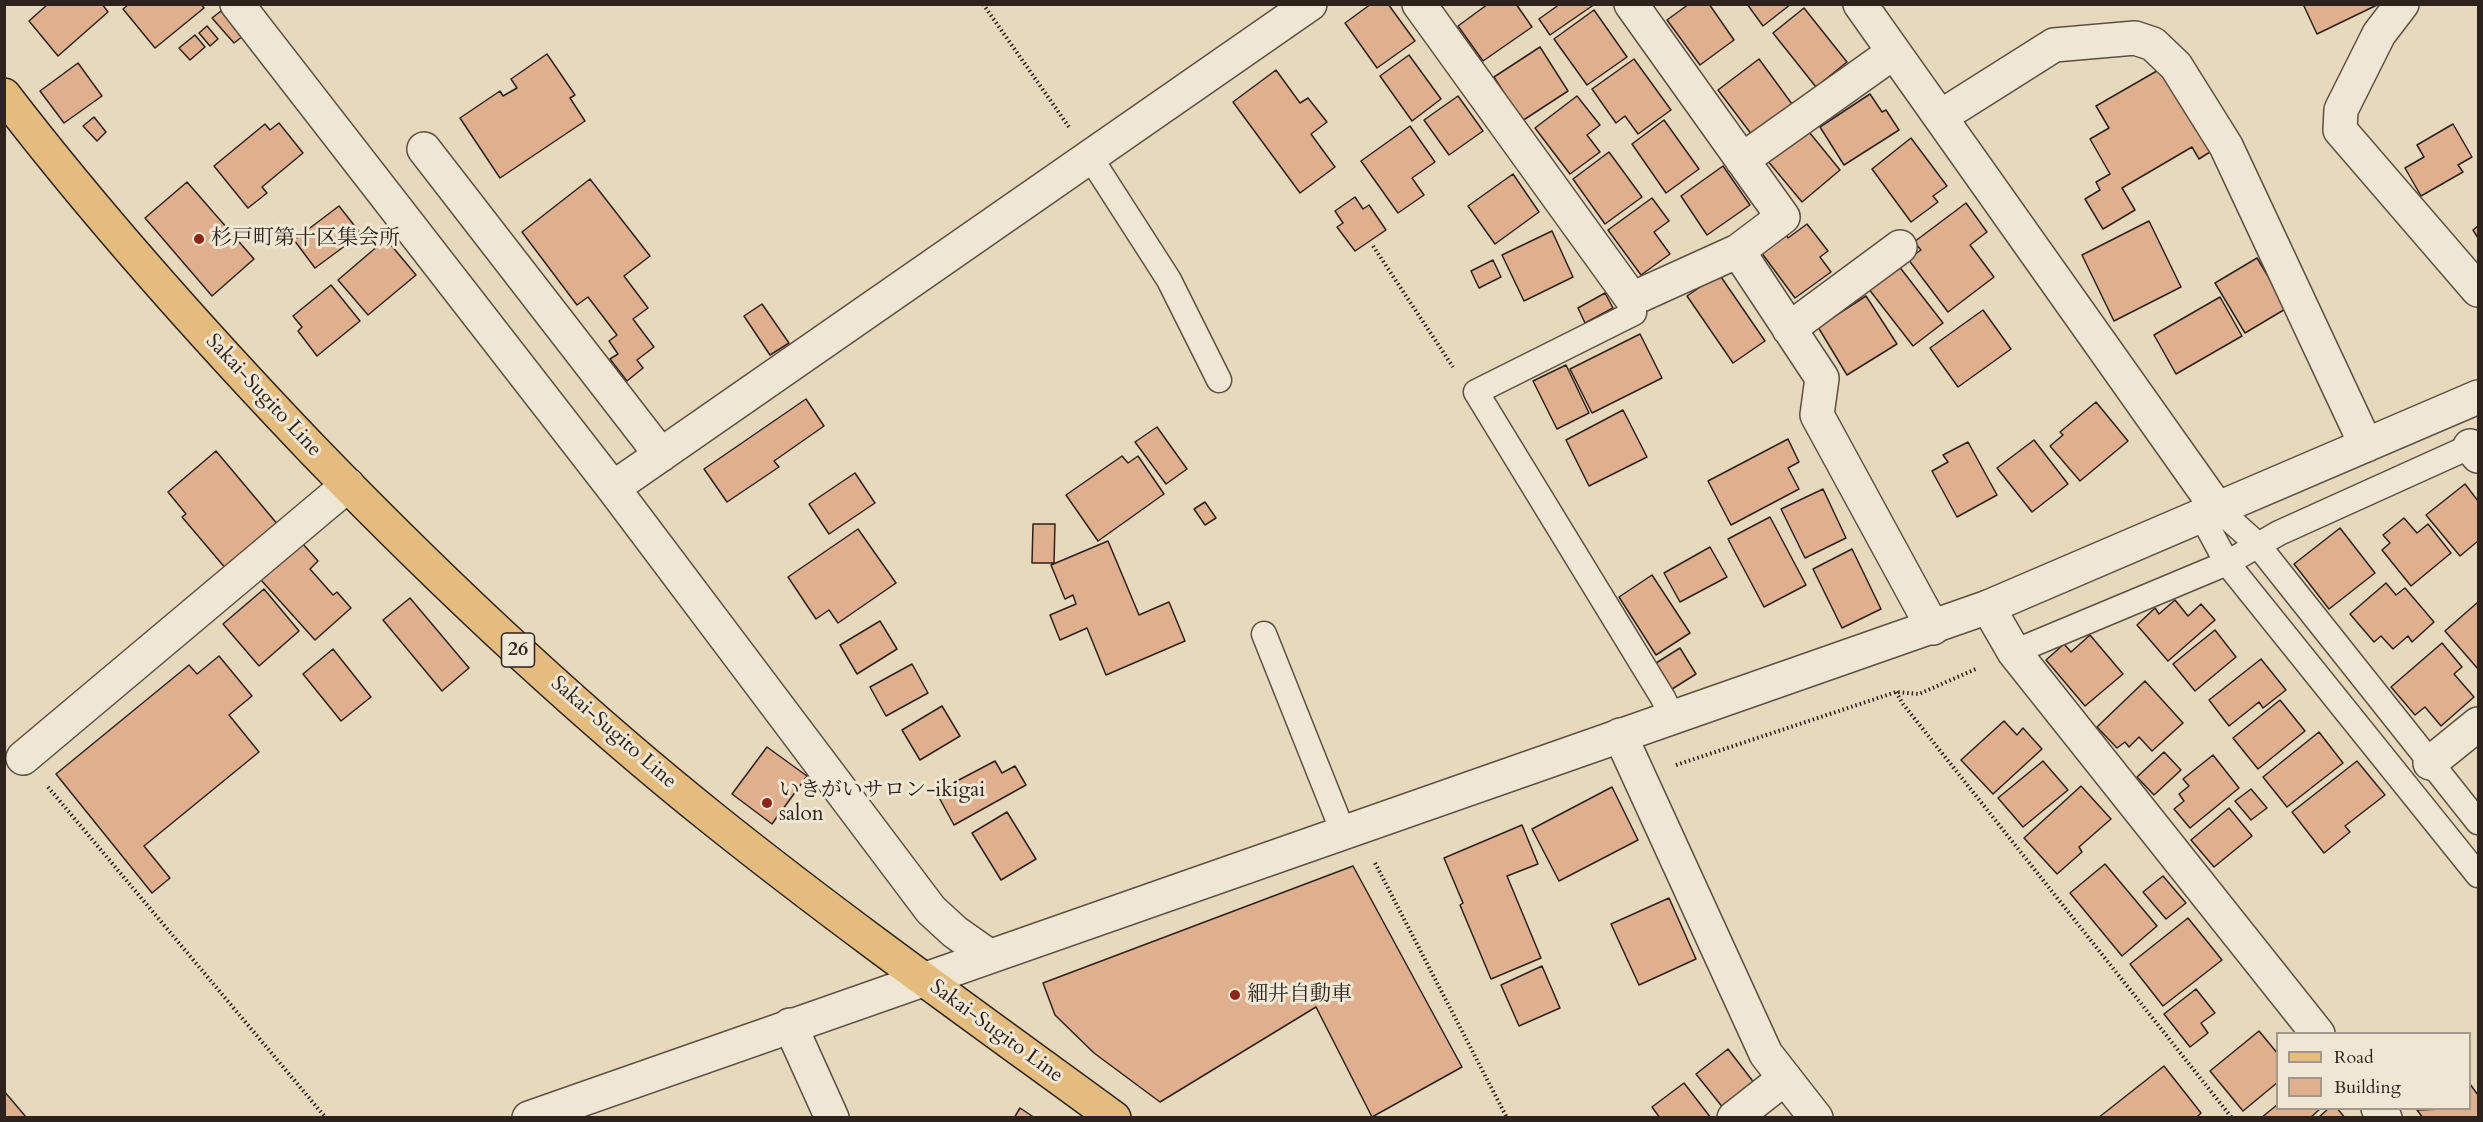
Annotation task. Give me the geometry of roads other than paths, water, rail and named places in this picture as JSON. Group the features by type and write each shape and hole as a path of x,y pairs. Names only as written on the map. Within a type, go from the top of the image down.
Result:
{"main road":[{"name":"Sakai-Sugito Line","path":"4,95 56,163 135,257 234,367 447,585 567,695 714,820 923,979 1114,1118"}],"street":[{"path":"237,4 614,488 931,910 955,932 989,956"},
{"path":"614,488 1310,4"},
{"path":"1419,4 1632,299 1738,251 1783,217 1631,4"},
{"path":"1860,4 1940,117 2209,511"},
{"path":"2402,4 2379,34 2341,110 2340,130 2478,290"},
{"path":"1940,117 2055,45 2135,38 2152,44 2176,66 2226,146 2366,445"},
{"path":"1742,160 1894,52"},
{"path":"424,149 661,455"},
{"path":"1789,329 1900,247"},
{"path":"1738,251 1822,378 1817,415 1933,628"},
{"path":"529,1118 1350,829 1933,628 1988,607 2478,397"},
{"path":"23,758 348,485"},
{"path":"1988,607 2014,652 2316,1032"},
{"path":"2430,763 2478,724"},
{"path":"1620,735 1766,1054 1816,1118"},
{"path":"790,1025 832,1118"},
{"path":"1734,1118 1785,1078"}],"lane":[{"path":"1090,157 1169,280 1219,381"},
{"path":"1632,299 1634,313 1476,392 1657,688 1672,717"},
{"path":"2014,652 2227,563 2257,544 2476,449"},
{"path":"2209,511 2257,544 2478,822"},
{"path":"2209,511 2227,563 2478,874"},
{"path":"1264,634 1350,829"}],"place":[{"name":"杉戸町第十区集会所","path":"199,239"},
{"name":"いきがいサロン-ikigai salon","path":"767,803"},
{"name":"細井自動車","path":"1235,995"}]}
